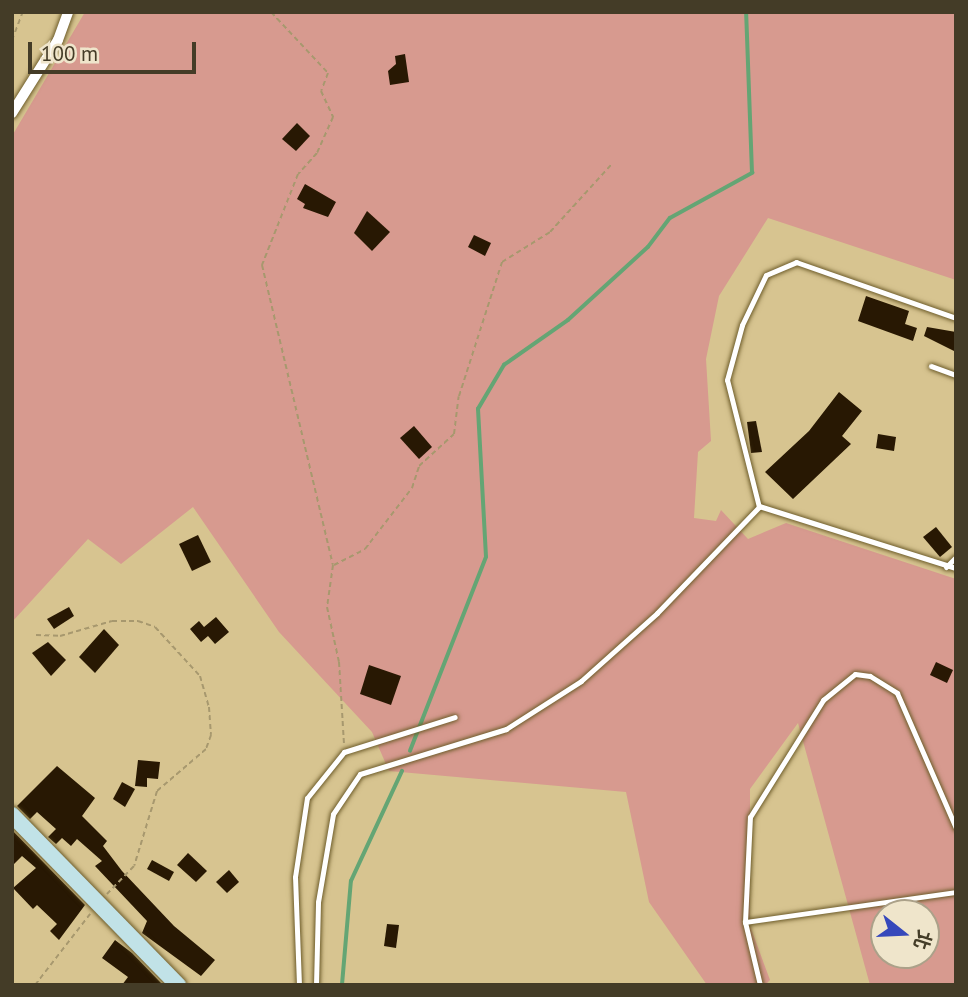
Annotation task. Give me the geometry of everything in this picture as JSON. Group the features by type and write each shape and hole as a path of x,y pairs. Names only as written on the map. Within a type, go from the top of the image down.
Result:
{"street":[{"path":"12,113 58,40 68,12"},
{"path":"12,815 178,985"}],"lane":[{"path":"759,506 727,380 742,325 766,275 796,262 956,318"},
{"path":"931,366 956,375"},
{"path":"759,506 956,568"},
{"path":"316,985 318,902 334,814 360,774 506,729 581,681 657,613 759,506"},
{"path":"946,567 956,557"},
{"path":"761,985 744,922 750,817 823,700 855,674 870,676 897,693 956,828"},
{"path":"299,985 295,877 307,797 344,752 455,717"},
{"path":"744,922 956,892"}],"path":[{"path":"12,40 23,12"},
{"path":"271,12 328,73 321,91 333,117 317,153 298,174 262,265 333,565 327,607 339,662 344,752"},
{"path":"333,565 365,549 412,488 419,466 454,434 459,396 502,262 550,232 611,165"},
{"path":"35,985 99,902 134,866 158,791 206,749 211,735 209,706 200,676 155,627 138,621 112,621 60,636 36,635"}],"shaded area":[{"path":"85,12 956,12 956,280 768,218 719,296 706,359 711,441 698,452 694,518 716,521 721,510 748,539 786,523 956,579 956,985 870,985 798,723 750,789 750,926 770,980 765,985 707,985 649,902 626,792 389,771 372,732 279,632 193,507 121,564 88,539 12,622 12,136"}],"building":[{"path":"405,54 409,82 390,85 388,71 396,64 395,56"},
{"path":"297,123 310,136 296,151 282,139"},
{"path":"305,184 336,202 328,217 303,208 305,204 297,199"},
{"path":"367,211 390,232 372,251 354,233"},
{"path":"474,235 491,243 485,256 468,247"},
{"path":"866,296 909,311 905,324 917,328 913,341 858,321"},
{"path":"927,327 956,332 956,352 924,336"},
{"path":"839,392 862,411 842,436 851,444 793,499 765,472 809,431"},
{"path":"756,421 762,452 751,453 747,422"},
{"path":"414,426 432,447 419,459 400,438"},
{"path":"878,434 896,437 894,451 876,448"},
{"path":"936,527 952,547 940,557 923,537"},
{"path":"198,535 211,562 192,571 179,544"},
{"path":"69,607 74,616 54,629 47,619"},
{"path":"216,617 229,632 215,644 208,636 201,642 190,629 199,621 204,627"},
{"path":"104,629 119,645 95,673 79,657"},
{"path":"48,642 66,660 51,676 32,653"},
{"path":"936,662 953,670 947,683 930,675"},
{"path":"369,665 401,676 391,705 360,694"},
{"path":"138,760 160,762 158,779 147,778 147,787 135,786"},
{"path":"57,766 95,798 82,816 107,841 103,846 122,871 174,926 215,960 201,976 142,933 147,921 95,866 102,861 77,839 71,846 62,838 56,844 48,837 56,829 37,812 30,819 17,806"},
{"path":"122,782 135,789 125,807 113,799"},
{"path":"12,830 85,905 59,940 50,931 57,924 37,905 33,909 13,888 36,868 22,856 12,866"},
{"path":"188,853 207,871 196,882 177,865"},
{"path":"152,860 174,872 169,881 147,869"},
{"path":"229,870 239,882 227,893 216,882"},
{"path":"387,924 399,925 396,948 384,946"},
{"path":"115,940 132,953 163,985 122,985 128,977 102,958"}],"waterway":[{"path":"410,751 486,557 478,409 504,365 568,320 648,247 670,218 752,173 746,12"},
{"path":"342,985 351,881 402,771"}]}
